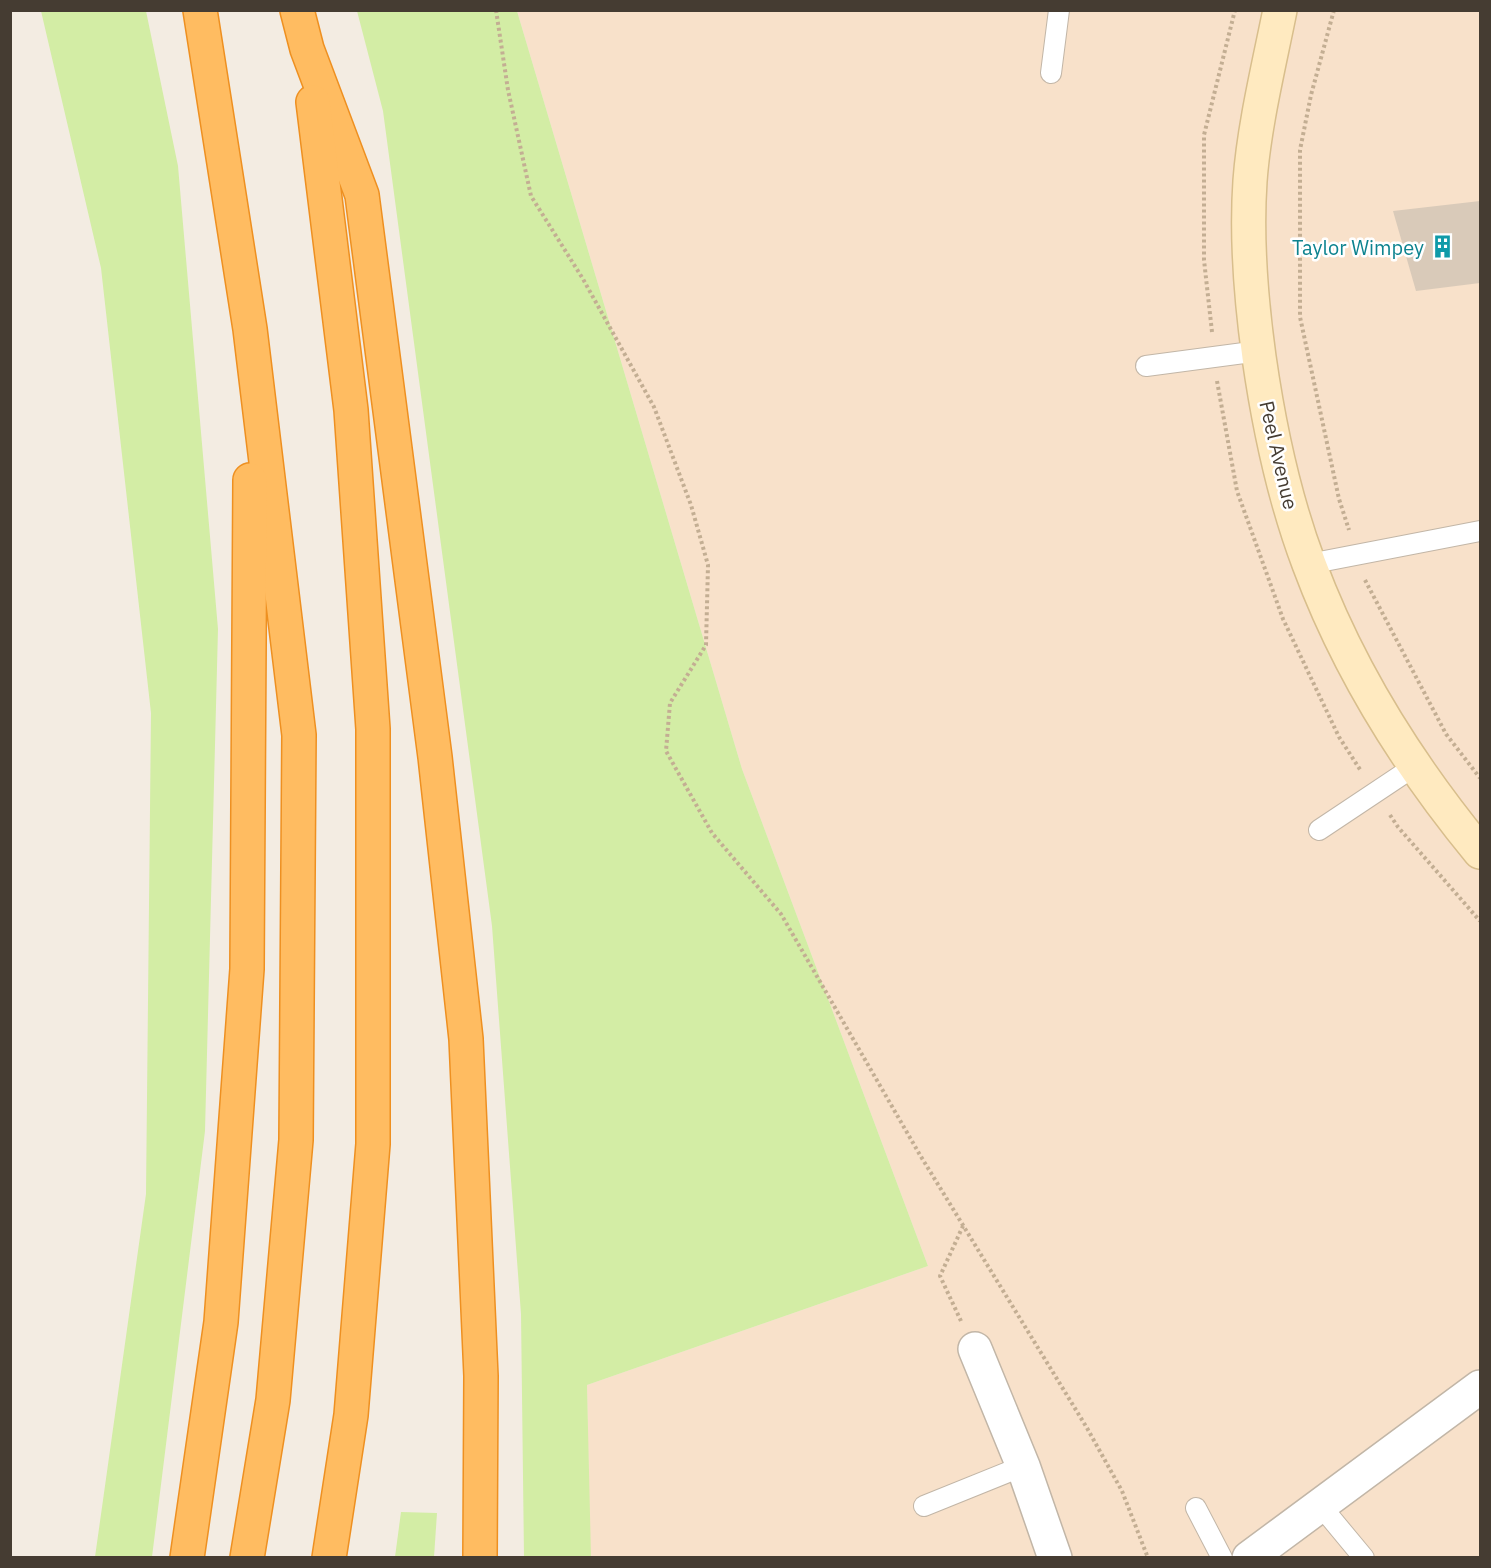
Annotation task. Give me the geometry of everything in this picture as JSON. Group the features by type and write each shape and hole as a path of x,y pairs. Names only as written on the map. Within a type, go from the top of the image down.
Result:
{"highway":[{"path":"200,10 250,329 299,747 296,1140 273,1400 247,1557"},
{"path":"297,10 307,49 362,195 438,780 466,1039 481,1377 480,1557"},
{"path":"307,49 351,410 373,729 373,1144 351,1414 329,1557"},
{"path":"187,1557 220,1323 247,969 250,329"}],"street":[{"name":"Peel Avenue","path":"1280,10 1262,98 1250,179 1249,241 1252,295 1267,415 1285,489 1309,564 1335,626 1371,695 1415,766 1480,852"},
{"path":"975,1349 1023,1466 1055,1557"},
{"path":"1249,1557 1320,1505 1476,1398"}],"lane":[{"path":"1051,73 1059,10"},
{"path":"1146,366 1258,351"},
{"path":"1309,564 1480,531"},
{"path":"1319,830 1415,766"},
{"path":"924,1506 1023,1466"},
{"path":"1320,1505 1364,1557"},
{"path":"1196,1508 1222,1557"}],"path":[{"path":"496,10 508,90 531,196 583,279 654,407 691,505 708,565 706,645 670,703 666,751 712,833 782,914 920,1155 1087,1428 1122,1491 1148,1557"},
{"path":"1334,10 1311,94 1300,150 1300,317 1339,498 1366,583 1446,734 1480,778"},
{"path":"963,1226 940,1276 975,1349"}],"shaded area":[{"path":"517,11 1480,11 1480,1557 590,1557 587,1385 928,1266 742,769"}],"green space":[{"path":"41,11 146,11 178,166 218,629 205,1131 152,1557 95,1557 146,1194 151,713 101,268"},
{"path":"357,11 517,11 742,769 928,1266 587,1385 591,1557 524,1557 521,1314 492,926 383,111"},
{"path":"401,1512 437,1513 434,1557 395,1557"}],"building":[{"name":"Taylor Wimpey","path":"1480,201 1480,283 1416,291 1393,211"}],"place":[{"name":"Taylor Wimpey","path":"1442,247"}]}
